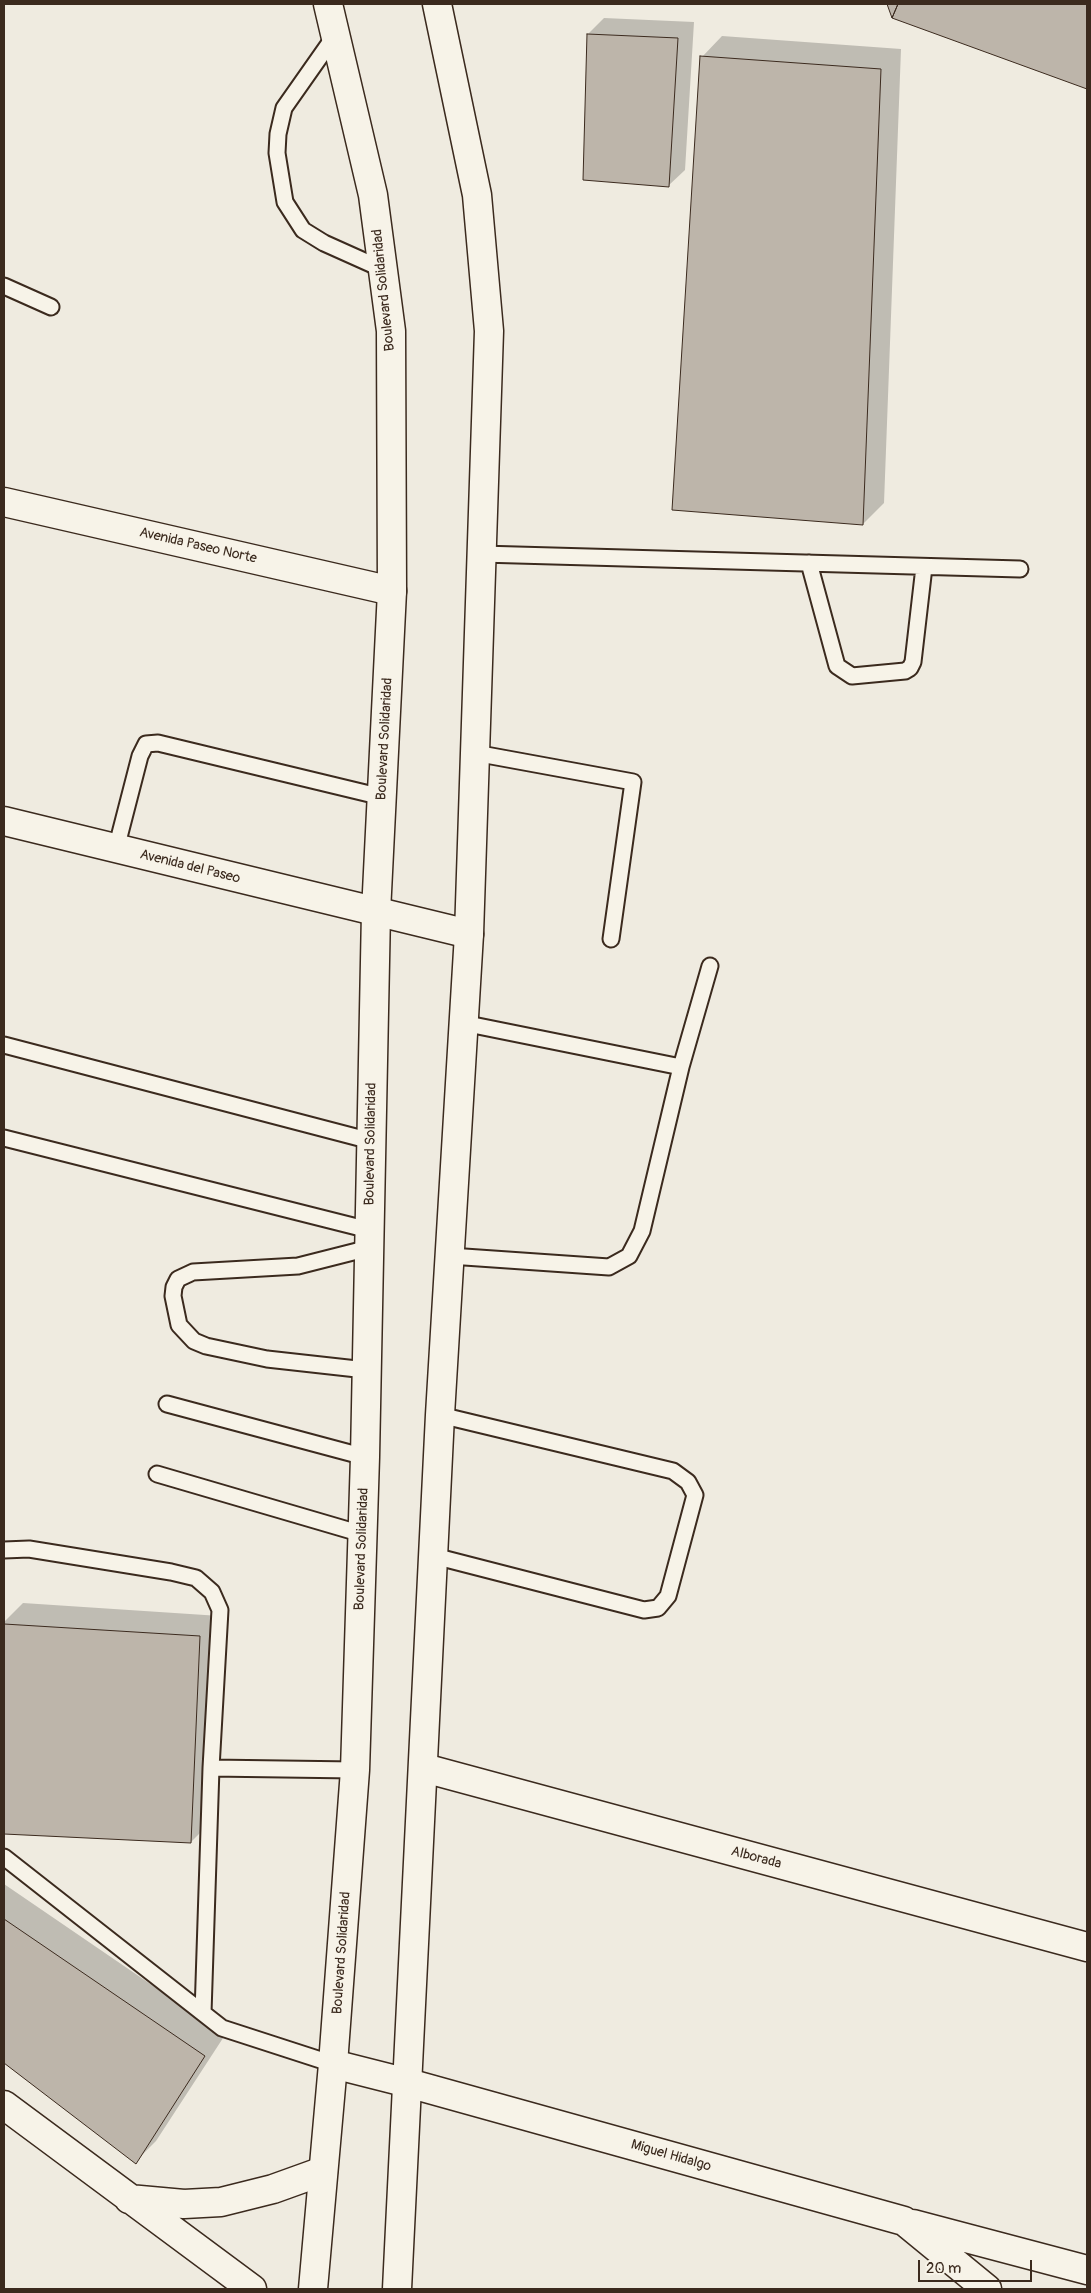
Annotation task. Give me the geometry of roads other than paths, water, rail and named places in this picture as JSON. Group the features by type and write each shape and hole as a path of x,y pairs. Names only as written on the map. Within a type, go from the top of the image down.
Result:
{"main road":[{"name":"Boulevard Solidaridad","path":"313,2289 334,2064 356,1770 365,1457 376,912 392,591 391,332 373,195 328,4"},
{"path":"397,2289 440,1416 469,934 489,331 477,195 437,4"},
{"name":"Avenida Paseo Norte","path":"4,502 392,591"},
{"name":"Avenida del Paseo","path":"4,821 469,934"},
{"name":"Alborada","path":"424,1768 1087,1947"},
{"name":"Miguel Hidalgo","path":"334,2064 408,2082 904,2221 986,2289"},
{"path":"4,2105 252,2289"},
{"path":"129,2199 184,2204 221,2202 273,2189 323,2171"},
{"path":"904,2221 1087,2270"}],"lane":[{"path":"336,34 284,108 278,134 277,153 285,202 303,230 324,243 382,269"},
{"path":"4,286 51,307"},
{"path":"481,554 1020,569"},
{"path":"809,563 837,666 852,676 905,671 910,668 913,662 924,566"},
{"path":"116,849 140,756 146,744 158,743 382,797"},
{"path":"475,753 633,782 611,939"},
{"path":"450,1256 609,1267 629,1256 642,1230 681,1066 710,966"},
{"path":"463,1023 681,1066"},
{"path":"4,1045 371,1141"},
{"path":"4,1138 369,1239"},
{"path":"366,1370 266,1359 206,1346 194,1341 179,1325 173,1296 174,1287 178,1279 193,1272 298,1266 369,1239"},
{"path":"167,1404 365,1457"},
{"path":"434,1556 644,1610 658,1608 668,1596 695,1495 688,1482 673,1471 440,1416"},
{"path":"157,1474 362,1534"},
{"path":"4,1550 29,1549 171,1572 196,1578 212,1592 220,1610 211,1768 203,2013"},
{"path":"211,1768 356,1770"},
{"path":"4,1857 222,2028 334,2064"}]}
